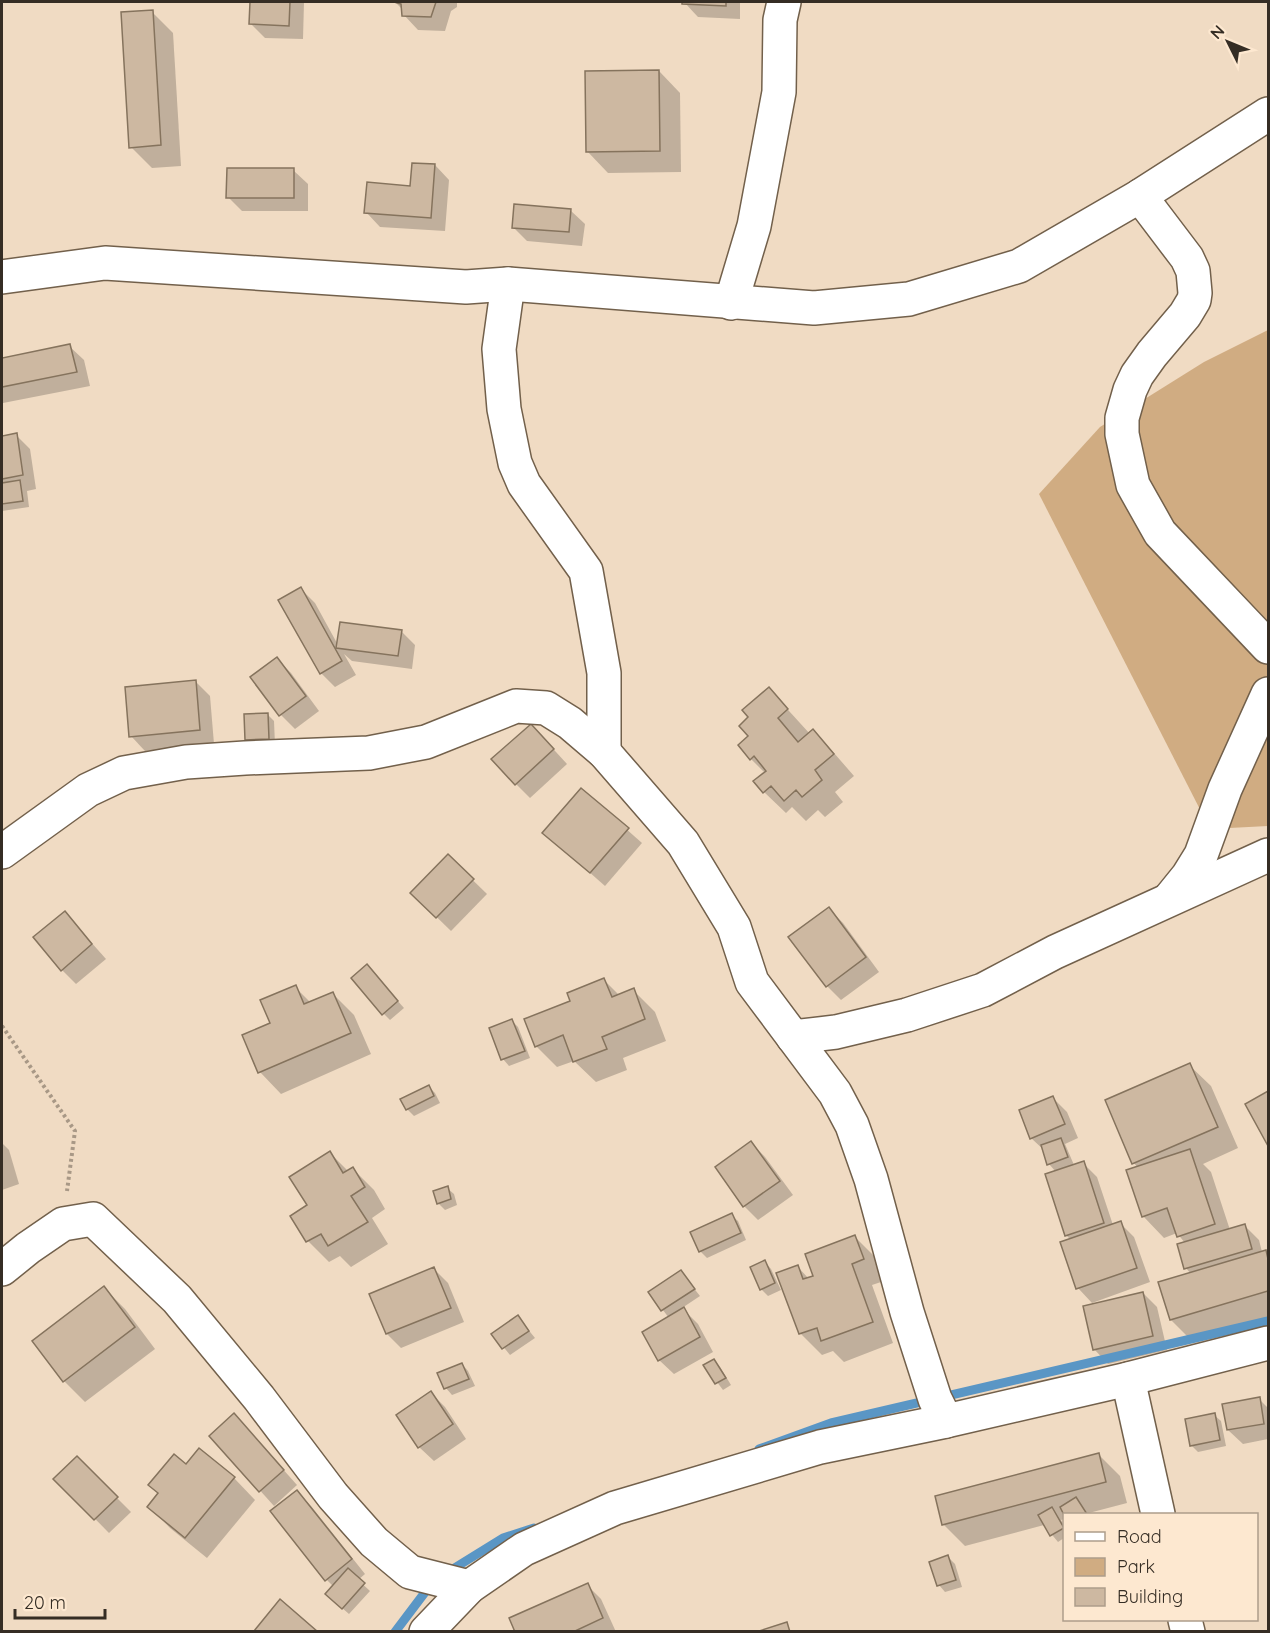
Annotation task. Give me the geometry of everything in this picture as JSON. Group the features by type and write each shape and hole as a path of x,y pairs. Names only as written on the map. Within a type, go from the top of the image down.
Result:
{"street":[{"path":"731,303 754,226 779,92 780,20 784,2"},
{"path":"2,277 105,263 466,287 508,284 814,308 909,299 1019,266 1140,196 1269,114"},
{"path":"1140,196 1187,258 1193,271 1195,293 1194,300 1185,315 1152,354 1137,375 1130,390 1122,418 1122,434 1133,486 1160,533 1269,647"},
{"path":"508,284 499,349 504,409 515,463 524,484 586,571 604,673 604,752"},
{"path":"1168,900 1188,876 1201,855 1225,789 1269,694"},
{"path":"2,852 88,790 124,773 186,762 369,753 426,742 516,706 546,708 570,723 604,752 683,843 734,927 752,982 835,1093 852,1125 871,1179 907,1312 935,1399 946,1421"},
{"path":"793,1037 836,1032 907,1015 983,990 1055,952 1269,855"},
{"path":"2,1269 63,1224 93,1220 177,1299 259,1398 333,1496 374,1542 410,1572 469,1587"},
{"path":"426,1632 469,1587 524,1549 615,1508 820,1447 1128,1379 1269,1343"},
{"path":"1128,1379 1158,1513"}],"path":[{"path":"2,1026 75,1131 63,1224"}],"green space":[{"path":"1268,330 1268,826 1210,829 1039,494 1100,427 1204,362"}],"building":[{"path":"250,2 290,2 289,26 249,24"},
{"path":"394,2 436,2 431,17 402,16 401,4"},
{"path":"682,2 726,2 726,6 682,4"},
{"path":"153,10 161,145 129,148 121,12"},
{"path":"659,70 660,151 586,152 585,71"},
{"path":"412,163 435,164 431,218 364,213 367,182 410,186"},
{"path":"227,168 294,168 294,198 226,198"},
{"path":"514,204 571,209 569,232 512,228"},
{"path":"70,344 77,372 2,387 2,358"},
{"path":"17,433 23,475 2,479 2,436"},
{"path":"20,480 23,501 2,504 2,483"},
{"path":"301,587 342,661 320,674 278,600"},
{"path":"340,622 402,630 398,656 336,648"},
{"path":"277,657 306,696 279,716 250,677"},
{"path":"196,680 200,730 129,737 125,687"},
{"path":"769,687 788,709 778,718 798,742 813,729 834,754 815,770 822,780 802,797 796,790 784,801 771,786 763,793 753,781 766,771 754,756 750,760 738,745 748,736 739,726 748,717 742,710"},
{"path":"268,713 269,739 245,740 244,714"},
{"path":"531,724 554,749 515,785 491,759"},
{"path":"581,788 629,828 590,873 542,833"},
{"path":"448,854 474,879 436,918 410,893"},
{"path":"829,907 866,957 826,987 788,937"},
{"path":"65,911 92,944 61,971 33,937"},
{"path":"367,964 398,1001 382,1015 351,978"},
{"path":"604,978 612,997 634,988 645,1019 602,1037 607,1049 573,1062 563,1035 535,1047 524,1019 570,1001 567,993"},
{"path":"296,985 304,1004 333,992 351,1033 258,1073 242,1035 270,1023 260,1000"},
{"path":"512,1019 525,1051 501,1060 489,1028"},
{"path":"1190,1063 1218,1127 1132,1164 1105,1100"},
{"path":"429,1085 434,1096 406,1110 400,1099"},
{"path":"1268,1091 1268,1146 1245,1104"},
{"path":"1053,1096 1065,1124 1030,1139 1019,1110"},
{"path":"1061,1138 1068,1157 1047,1165 1041,1145"},
{"path":"751,1141 780,1181 743,1207 715,1167"},
{"path":"1190,1149 1215,1224 1177,1237 1167,1208 1142,1217 1126,1170"},
{"path":"330,1151 343,1173 353,1167 365,1187 351,1196 368,1222 328,1246 321,1234 306,1242 290,1216 307,1205 289,1177"},
{"path":"1084,1161 1104,1223 1065,1236 1045,1174"},
{"path":"448,1186 451,1199 437,1204 433,1191"},
{"path":"732,1213 741,1233 699,1252 690,1232"},
{"path":"1121,1221 1137,1268 1076,1289 1060,1242"},
{"path":"1245,1224 1252,1249 1184,1269 1177,1244"},
{"path":"855,1235 864,1259 852,1264 873,1322 821,1341 817,1328 799,1334 776,1273 798,1265 803,1279 813,1276 805,1254"},
{"path":"1266,1250 1268,1291 1170,1320 1158,1282"},
{"path":"765,1260 775,1283 760,1290 750,1267"},
{"path":"434,1267 451,1308 386,1334 369,1294"},
{"path":"681,1270 695,1289 661,1311 648,1292"},
{"path":"104,1286 135,1327 63,1382 32,1341"},
{"path":"1143,1292 1153,1336 1093,1350 1083,1306"},
{"path":"684,1307 700,1337 658,1361 642,1332"},
{"path":"518,1315 529,1331 502,1349 491,1334"},
{"path":"714,1359 726,1378 715,1384 703,1365"},
{"path":"462,1363 469,1379 444,1389 437,1373"},
{"path":"431,1391 453,1424 418,1448 396,1415"},
{"path":"1260,1397 1264,1424 1227,1430 1222,1404"},
{"path":"234,1413 284,1470 259,1492 209,1436"},
{"path":"1215,1413 1220,1440 1190,1446 1185,1419"},
{"path":"199,1448 235,1477 185,1538 147,1507 158,1493 148,1485 174,1454 186,1464"},
{"path":"1099,1453 1106,1482 942,1525 935,1496"},
{"path":"77,1456 118,1497 94,1520 53,1479"},
{"path":"297,1490 352,1559 325,1581 270,1511"},
{"path":"1076,1497 1086,1513 1063,1513 1060,1507"},
{"path":"1052,1507 1063,1529 1050,1536 1038,1515"},
{"path":"948,1555 956,1580 937,1586 929,1562"},
{"path":"348,1568 365,1583 342,1609 325,1594"},
{"path":"588,1583 603,1618 573,1632 515,1632 509,1618"},
{"path":"280,1599 318,1632 254,1631"},
{"path":"787,1622 790,1632 756,1632"}],"waterway":[{"path":"759,1449 831,1423 1268,1321"},
{"path":"448,1572 503,1538 534,1528"},
{"path":"395,1632 432,1583"}]}
